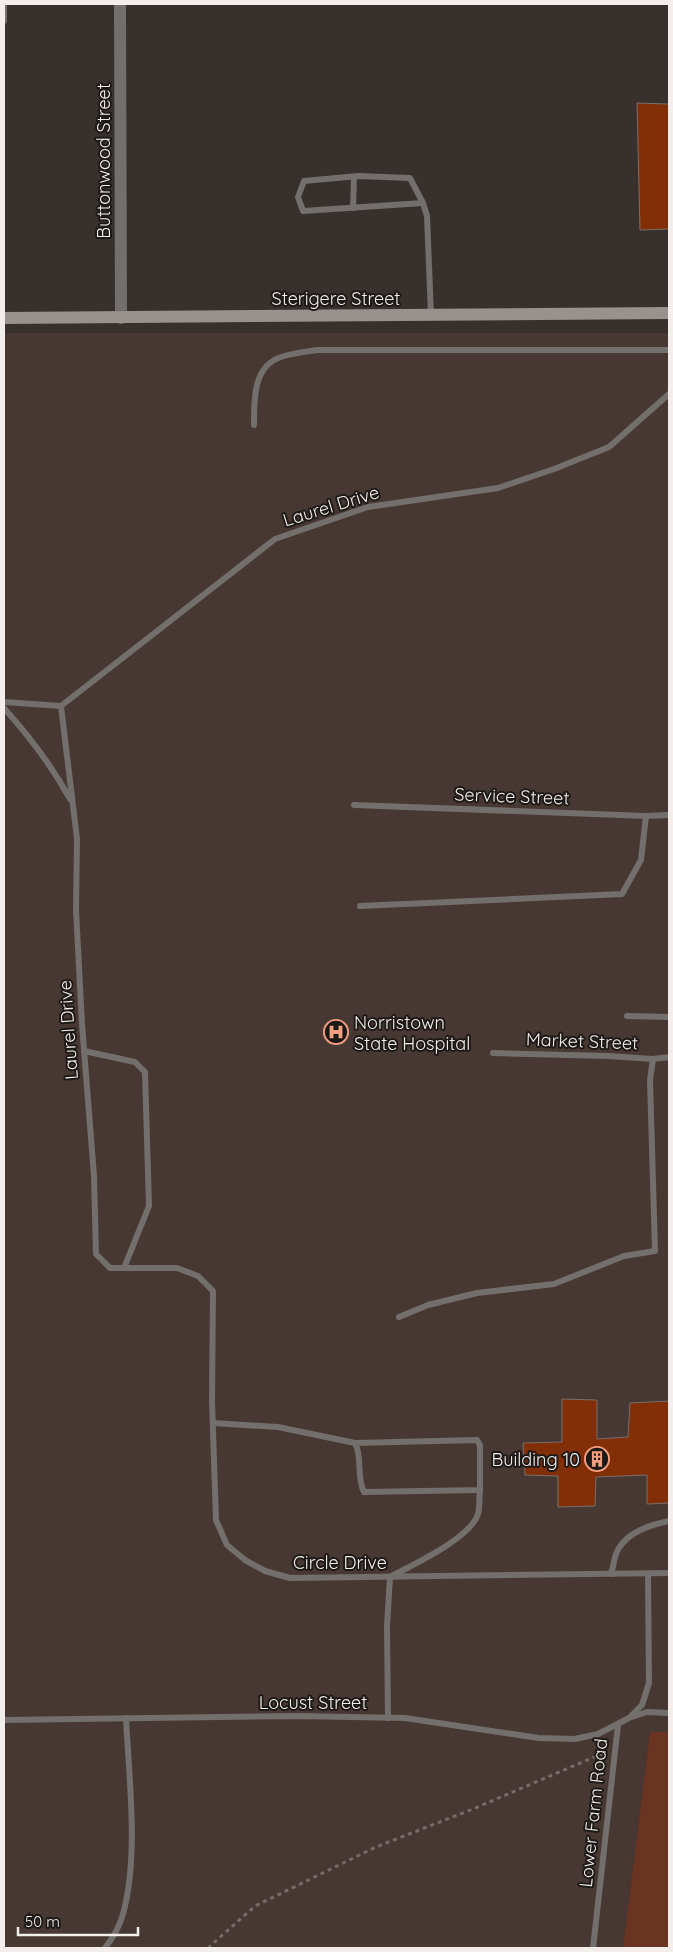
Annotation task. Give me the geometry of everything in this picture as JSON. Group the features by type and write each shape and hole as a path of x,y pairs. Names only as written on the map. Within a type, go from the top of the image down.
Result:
{"street":[{"name":"Buttonwood Street","path":"120,4 122,318"},
{"name":"Sterigere Street","path":"4,318 669,313"}],"lane":[{"path":"4,4 4,21"},
{"path":"423,203 303,211 298,197 304,181 354,176 410,178 423,203 427,216 431,315"},
{"path":"354,176 354,208"},
{"path":"254,425 254,397 258,380 266,365 280,357 317,350 669,350"},
{"name":"Laurel Drive","path":"96,1254 94,1176 84,1051 76,910 77,839 61,706 275,539 368,507 498,488 554,469 609,447 669,394"},
{"path":"4,702 61,706"},
{"name":"Laurel Drive","path":"4,708 24,730 56,772 73,804"},
{"name":"Service Street","path":"354,805 646,816 669,815"},
{"path":"360,906 622,894 641,860 646,816"},
{"path":"627,1016 669,1017"},
{"path":"84,1051 135,1062 145,1072 149,1206 124,1268"},
{"name":"Market Street","path":"493,1053 653,1059 669,1057"},
{"path":"399,1317 428,1305 477,1293 554,1284 624,1256 655,1251 650,1080 653,1059"},
{"name":"Circle Drive","path":"96,1254 110,1268 177,1268 198,1276 213,1291 213,1423 216,1520 227,1545 245,1560 265,1571 290,1578 669,1573"},
{"path":"213,1423 278,1427 355,1443 477,1440 480,1445 478,1515 466,1532 430,1556 390,1577 387,1626 388,1718"},
{"path":"355,1443 359,1452 361,1487 364,1492 480,1490"},
{"path":"612,1574 617,1553 629,1536 650,1525 669,1521"},
{"name":"Lower Farm Road","path":"593,1948 618,1725 629,1718 642,1705 649,1683 648,1574"},
{"path":"629,1718 647,1712 669,1713"},
{"name":"Locust Street","path":"4,1720 297,1716 388,1718 448,1723 540,1738 575,1739 598,1734 618,1725"},
{"path":"105,1948 123,1916 129,1878 131,1838 126,1718"}],"path":[{"path":"208,1948 255,1906 376,1847 473,1809 615,1748"}],"shaded area":[{"name":"Norristown State Hospital","path":"4,333 669,333 669,1732 650,1732 623,1948 4,1948"},
{"path":"650,1732 669,1732 669,1948 623,1948"}],"building":[{"path":"637,103 669,104 669,229 640,230"},
{"name":"Building 10","path":"562,1399 597,1400 597,1439 628,1437 630,1403 669,1401 669,1503 647,1504 647,1475 596,1477 595,1506 558,1507 558,1476 525,1475 523,1443 562,1442"}],"place":[{"name":"Norristown State Hospital","path":"336,1032"},
{"name":"Building 10","path":"597,1459"}]}
